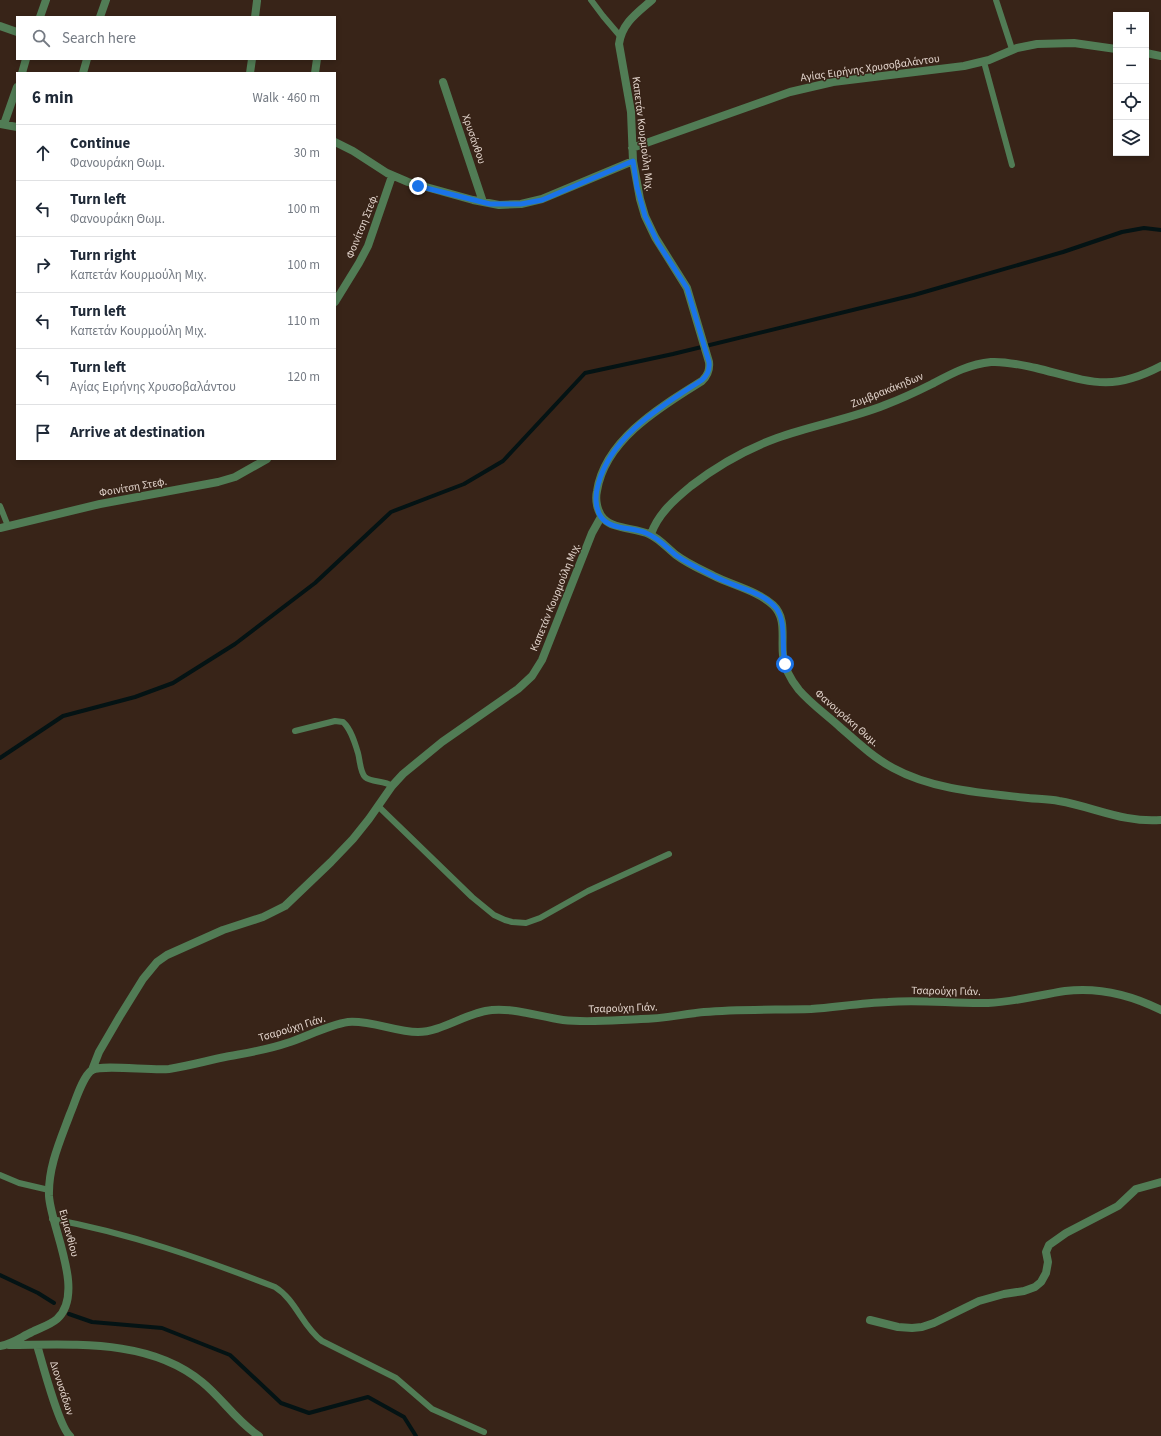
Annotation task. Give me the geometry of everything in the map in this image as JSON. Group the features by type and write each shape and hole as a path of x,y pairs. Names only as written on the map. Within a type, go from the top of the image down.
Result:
{"street":[{"path":"40,16 46,0"},
{"path":"100,16 106,0"},
{"path":"620,36 627,22 652,0"},
{"path":"255,16 257,1"},
{"path":"0,26 16,32"},
{"name":"Καπετάν Κουρμούλη Μιχ.","path":"92,1070 99,1052 120,1016 143,979 157,962 168,955 223,930 263,917 285,906 345,847 392,786 419,760 463,727 515,692 532,676 542,660 592,533 601,517 597,504 597,489 603,471 611,455 631,433 654,412 705,378 709,369 709,362 687,288 658,243 645,216 637,187 633,161 631,112 620,51 620,36"},
{"name":"Αγίας Ειρήνης Χρυσοβαλάντου","path":"632,148 798,89 833,82 931,71 984,62 1012,50 1037,44 1074,44 1113,49"},
{"path":"1149,54 1161,56"},
{"path":"22,72 26,60"},
{"path":"83,72 87,60"},
{"path":"250,72 252,60"},
{"path":"315,72 317,60"},
{"name":"Χρυσάνθου","path":"443,82 483,202"},
{"path":"16,89 2,124 16,128"},
{"path":"336,142 353,151 392,176 418,186 483,202 514,205 535,202 633,161"},
{"name":"Φοινίτση Στεφ.","path":"336,300 368,246 392,176"},
{"name":"Ζυμβρακάκηδων","path":"650,534 660,516 682,493 705,476 738,456 777,438 870,411 973,365 991,362 1014,364 1073,379 1110,383 1130,379 1161,366"},
{"name":"Φοινίτση Στεφ.","path":"4,527 100,504 218,482 242,473 265,460"},
{"name":"Φανουράκη Θωμ.","path":"601,517 607,522 615,525 650,534 660,540 682,559 727,582 757,595 774,606 780,615 782,623 783,655 785,664 796,686 805,696 857,742 881,761 893,768 922,780 960,789 1058,801 1134,820 1161,820"},
{"name":"Τσαρούχη Γιάν.","path":"92,1070 99,1068 152,1070 172,1068 278,1046 348,1022 375,1024 420,1032 435,1029 474,1014 492,1010 516,1012 572,1021 647,1019 704,1012 815,1008 889,1002 994,1003 1021,1000 1065,991 1092,990 1119,994 1161,1010"},
{"name":"Ευμανθίου","path":"4,1346 22,1336 54,1322 61,1315 66,1302 68,1280 62,1250 52,1219 49,1190 51,1171 59,1142 81,1087 89,1072 92,1070"},
{"path":"870,1320 898,1327 922,1327 934,1323 979,1301 1004,1294 1024,1291 1035,1287 1041,1282 1046,1273 1048,1262 1046,1252 1054,1241 1118,1206 1136,1189 1161,1182"},
{"name":"Διονυσάδων","path":"37,1345 60,1419 67,1434 70,1436"},
{"path":"4,1346 71,1345 118,1348 171,1362 187,1370 202,1382 222,1400 242,1423 259,1436"}],"lane":[{"path":"591,0 607,22 620,36"},
{"path":"996,0 1012,50"},
{"path":"984,62 1012,165"},
{"path":"0,506 4,527"},
{"path":"295,731 335,721 343,722 349,730 357,750 364,775 370,780 386,782 392,786"},
{"path":"378,806 472,897 494,915 512,922 526,923 540,918 588,891 669,854"},
{"path":"0,1175 19,1183 49,1190"},
{"path":"52,1219 92,1226 208,1261 275,1287 284,1292 312,1332 322,1341 396,1378 432,1409 484,1432"}],"waterway":[{"path":"0,758 63,716 135,697 173,683 235,644 315,583 391,512 464,484 503,461 585,373 673,354 914,295 1063,252 1122,232 1144,228 1161,230"},
{"path":"0,1275 38,1293 54,1303"},
{"path":"69,1314 92,1322 162,1328 230,1355 281,1403 309,1413 368,1397 404,1417 416,1436"}],"route":[{"path":"418,186 490,204 514,205 542,200 633,161 634,174 645,216 658,243 687,288 709,362 709,367 708,374 705,378 654,412 621,442 611,455 606,463 597,489 596,495 599,512 601,517 607,522 650,534 660,540 682,559 712,575 764,598 774,606 780,615 782,623 782,643 785,664"}]}
